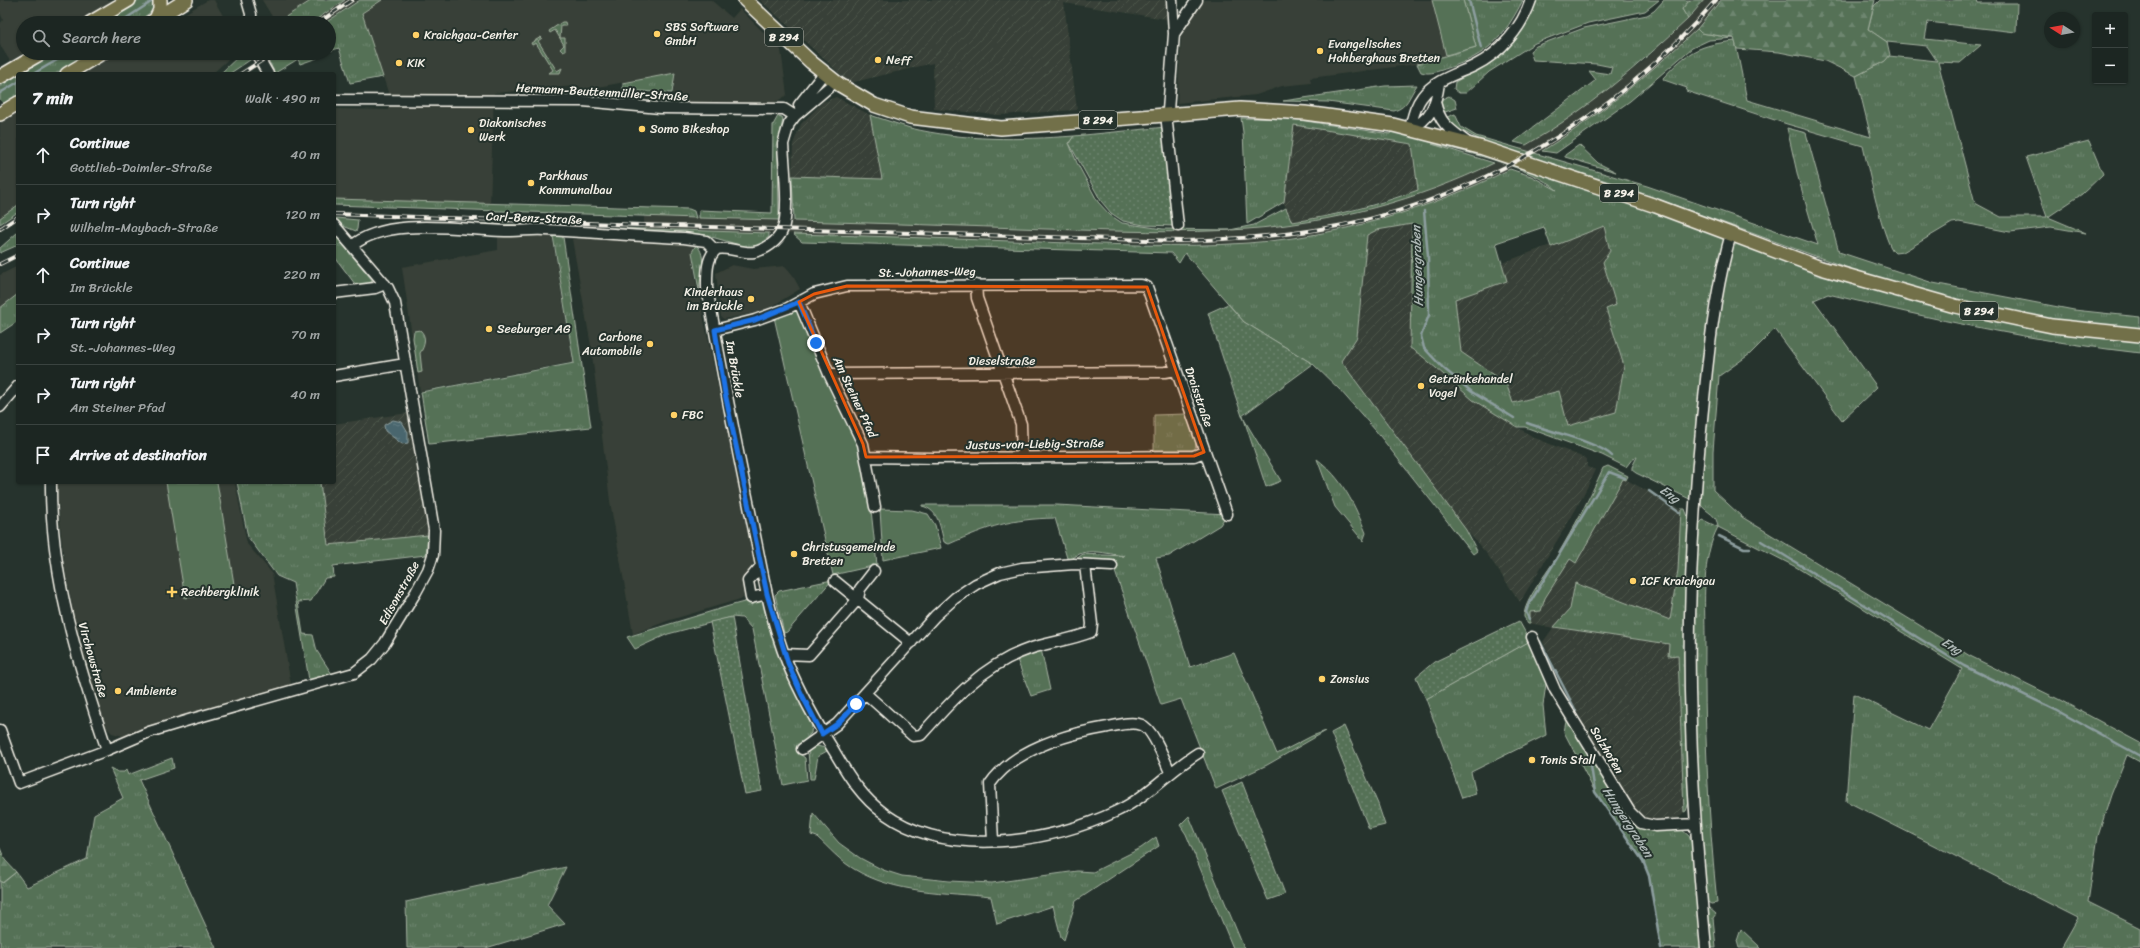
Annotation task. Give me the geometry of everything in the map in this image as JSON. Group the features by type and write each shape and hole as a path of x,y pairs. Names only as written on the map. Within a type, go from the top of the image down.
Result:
{"main road":[{"path":"102,16 129,0"},
{"path":"156,16 160,10 160,0"},
{"path":"161,16 186,0"},
{"name":"B 294","path":"744,0 835,82 852,93 892,112 910,117 981,127 1018,127 1240,109 1305,113 1410,128 1468,143 1582,180 1821,268 1955,306 2052,326 2140,335"},
{"path":"0,77 28,60"},
{"path":"70,72 90,60"},
{"path":"0,114 16,104"}],"street":[{"path":"247,0 251,16"},
{"path":"1172,0 1174,34 1168,114 1178,226"},
{"path":"1174,34 1197,0"},
{"path":"1410,128 1415,108 1431,87 1439,84 1452,75 1476,65 1496,51 1510,38 1519,25 1531,0"},
{"path":"260,60 266,72"},
{"path":"715,250 723,248 752,252 766,248 779,236 784,226 785,211 784,144 790,124 795,116 798,106 824,73"},
{"path":"795,116 835,82"},
{"path":"1410,128 1421,124 1427,118 1435,102 1439,84"},
{"name":"Hermann-Beuttenmüller-Straße","path":"336,100 583,101 667,108 784,109 795,116"},
{"path":"1435,102 1437,113 1443,123 1468,143"},
{"name":"Carl-Benz-Straße","path":"352,246 365,237 381,232 410,227 447,226 491,230 544,230 684,238 706,241 715,250"},
{"path":"336,227 352,246"},
{"path":"1706,948 1696,824 1691,725 1691,576 1694,509 1710,352 1722,272 1731,234"},
{"name":"Edisonstraße","path":"107,750 150,732 354,673 378,653 393,631 428,570 434,542 434,530 395,303 385,284 352,246"},
{"name":"Im Brückle","path":"715,250 710,258 707,278 725,393 767,594 784,654 801,693 822,734 860,792 885,814 901,824 931,834 961,840 1015,840 1067,830 1104,816 1138,798 1170,772 1198,753"},
{"path":"336,294 376,288 385,284"},
{"path":"976,285 977,298 1021,424 1022,457"},
{"name":"St.-Johannes-Weg","path":"715,330 755,320 799,302 814,294 847,286 1141,285 1147,287"},
{"name":"Draisstraße","path":"1147,287 1227,514"},
{"name":"Am Steiner Pfad","path":"799,302 829,374 863,444 875,507"},
{"path":"336,376 405,364"},
{"name":"Dieselstraße","path":"829,374 1003,374 1165,372 1176,370"},
{"path":"0,407 16,388"},
{"name":"Justus-von-Liebig-Straße","path":"866,457 934,458 1194,456 1204,452"},
{"name":"Virchowstraße","path":"50,484 57,559 71,635 107,750"},
{"path":"802,749 837,724 935,616 955,598 976,584 1000,573 1022,568 1085,565 1112,566"},
{"path":"865,693 913,736 920,735 948,703 986,670 1028,649 1074,638 1091,632 1092,624 1085,565"},
{"path":"762,566 748,581 751,598 767,594"},
{"path":"784,654 809,655 858,599 860,589 874,571"},
{"path":"835,581 911,643"},
{"name":"Salzhofen","path":"1532,637 1555,690 1630,812 1641,823 1655,826 1696,824"},
{"path":"993,841 990,784 1008,767 1042,744 1089,730 1125,724 1142,725 1148,730 1156,742 1170,772"},
{"path":"0,730 19,783 107,750"}],"highlighted area":[{"path":"847,286 1147,287 1204,452 1194,456 866,457 863,444 799,302 814,294"}],"shaded area":[{"path":"0,0 114,0 87,16 16,16 16,58 10,61 0,45 0,24 3,20 0,12"},
{"path":"208,0 214,0 223,16 181,16"},
{"path":"262,0 312,0 287,16 272,16"},
{"path":"345,0 359,0 335,16 321,16"},
{"path":"382,0 711,0 732,18 740,9 781,50 787,95 769,106 672,104 675,73 581,90 579,86 574,86 494,93 490,204 336,199 336,109 388,110 389,95 362,13"},
{"path":"760,0 1168,0 1166,19 1064,3 1077,110 999,115 934,109 933,63 850,83"},
{"name":"Evangelisches Hohberghaus Bretten","path":"1205,0 1463,0 1476,47 1417,64 1310,78 1311,83 1282,86 1256,95 1177,103 1181,38 1190,17"},
{"path":"1704,0 1721,0 1697,29 1652,71 1600,113 1553,144 1485,182 1435,202 1381,220 1317,234 1248,243 1182,245 644,230 644,216 1182,232 1248,229 1315,221 1378,207 1479,170 1512,154 1592,102 1644,61 1688,19"},
{"path":"105,60 227,60 214,72 85,72"},
{"path":"836,97 870,115 882,179 792,176 793,144 801,124 823,102"},
{"path":"16,113 16,206 0,218 0,122"},
{"path":"1293,125 1412,144 1418,190 1362,207 1314,219 1292,222 1283,201"},
{"path":"1412,224 1411,348 1473,400 1535,438 1587,459 1587,467 1596,470 1576,509 1520,602 1487,554 1466,530 1341,360 1357,337 1367,235 1377,230"},
{"path":"1604,225 1610,251 1603,262 1616,305 1606,309 1624,366 1616,412 1568,427 1559,391 1513,403 1505,383 1460,352 1455,299 1506,281 1502,263"},
{"path":"552,236 573,362 420,391 402,267 498,250 498,237"},
{"path":"607,238 696,245 692,252 695,277 754,559 751,573 744,576 747,597 667,621 633,634 610,501 591,346 572,239"},
{"name":"Kinderhaus im Brückle","path":"732,265 753,269 785,266 792,274 800,289 769,308 756,313 724,319 721,317 716,273"},
{"path":"16,267 16,296 0,308 0,275"},
{"path":"408,413 428,535 328,545 320,484 336,484 336,424"},
{"path":"1623,478 1681,509 1678,570 1670,620 1575,583 1570,609 1554,627 1669,644 1678,655 1684,812 1678,818 1649,820 1630,812 1587,740 1582,721 1543,642 1553,628 1530,623 1530,611 1541,611 1545,598 1570,559 1576,563"},
{"name":"Rechbergklinik","path":"56,484 235,484 247,544 272,573 291,685 241,701 190,713 123,736 112,733 104,725 81,652 64,564"}],"green space":[{"path":"137,0 153,0 155,9 146,16 111,16"},
{"path":"312,0 345,0 321,16 287,16"},
{"path":"360,0 382,0 362,13 383,77 350,83 339,48 336,49 336,16"},
{"path":"1432,0 1463,0 1476,47 1446,55"},
{"path":"1463,0 1523,0 1509,24 1484,51 1462,63 1448,68 1431,73 1421,72 1417,64 1476,47"},
{"path":"1536,0 1659,0 1645,11 1588,23 1535,43 1489,72 1466,93 1459,93 1454,89 1455,82 1478,69"},
{"path":"1664,0 1690,0 1682,9 1688,19 1631,71 1570,118 1526,145 1514,142 1596,80 1589,71 1610,74 1612,67 1597,64 1533,60 1530,51 1536,46 1584,28 1647,15 1654,11"},
{"path":"1690,0 1704,0 1688,19 1682,9"},
{"path":"1721,0 1875,0 1868,29 1887,42 1890,55 1885,61 1856,76 1825,61 1779,52 1737,49 1734,38 1701,33 1697,29"},
{"path":"1880,0 1977,0 1978,3 2017,3 2016,32 1928,22 1925,39 1981,45 1960,63 1938,62 1975,203 2001,217 2047,217 2026,157 2089,141 2103,174 2082,194 2048,217 2086,233 2051,227 2010,232 1959,222 1952,223 1903,252 1895,253 1886,236 1881,221 1863,146 1787,124 1686,91 1687,88 1664,80 1663,78 1687,55 1703,47 1735,41 1747,100 1871,137 1856,76 1885,61 1889,56 1937,61 1927,46 1887,42 1868,29 1874,6"},
{"path":"562,22 565,22 566,26 561,26 560,38 565,38 565,51 563,52 560,49 564,45 555,30 550,33 549,31"},
{"path":"1697,29 1701,33 1734,38 1709,40 1692,48 1630,101 1556,153 1542,151 1563,138 1603,109 1660,63"},
{"path":"541,37 542,38 538,41 557,71 562,68 560,73 549,73 553,70 536,43 532,45 531,43"},
{"path":"39,60 77,60 58,72 20,72"},
{"path":"235,60 250,60 232,72 222,72"},
{"path":"268,60 296,60 277,72 274,72"},
{"path":"298,60 311,60 300,64"},
{"path":"675,73 672,93 623,90 623,83"},
{"path":"16,74 16,98 8,103 3,103 0,100 0,84"},
{"path":"1417,85 1408,101 1402,107 1394,111 1328,102 1283,101 1385,86"},
{"path":"1449,96 1455,100 1457,108 1442,113 1440,102 1442,99"},
{"path":"1455,114 1461,127 1476,136 1647,186 1818,245 1798,177 1787,128 1806,133 1839,252 1933,283 2074,310 2140,317 2140,353 2022,336 1828,294 1814,300 1877,387 1842,420 1775,329 1750,354 1719,376 1713,451 1713,490 1742,517 1970,656 2060,700 2140,743 2140,762 2127,755 2111,795 2098,836 2088,902 2140,928 2140,948 2061,948 2078,918 1846,801 1854,694 1928,730 1962,669 1796,567 1718,527 1716,519 1700,504 1632,470 1637,457 1633,458 1626,467 1602,455 1525,427 1517,427 1473,400 1422,356 1410,348 1412,224 1377,230 1367,235 1357,337 1341,361 1466,530 1477,551 1473,554 1376,431 1340,390 1313,364 1244,322 1185,253 1179,263 1171,253 802,242 793,234 1143,245 1248,243 1316,234 1383,219 1448,197 1510,169 1531,176 1557,190 1546,182 1515,167 1463,151 1432,144 1494,163 1436,188 1374,208 1311,221 1247,229 1222,231 1172,232 794,221 792,176 882,179 870,115 910,128 951,135 1013,139 1074,136 1069,143 1077,163 1098,202 1110,215 1122,223 1163,229 1230,230 1254,225 1286,208 1292,222 1324,217 1356,209 1418,190 1412,144 1294,125 1284,202 1247,224 1243,132 1241,118 1292,119 1390,134 1393,125 1654,211 1948,304 1619,185 1485,142 1450,125 1444,118","holes":["1604,226 1610,251 1603,262 1616,305 1606,309 1624,366 1616,412 1568,426 1559,391 1513,403 1506,383 1461,352 1455,299 1507,281 1496,243 1544,227 1551,247"]},
{"path":"778,116 782,117 783,119 778,145 779,220 699,218 699,210 772,213 773,125"},
{"path":"1166,127 1175,226 1144,225 1123,221 1111,213 1101,201 1069,143 1074,136"},
{"path":"1579,145 1598,163 1616,172 1565,157 1565,155"},
{"path":"336,199 689,209 694,211 696,218 336,205"},
{"path":"16,206 16,213 0,224 0,218"},
{"path":"336,218 358,220 356,231 343,226"},
{"path":"464,223 769,233 769,237 757,246 747,247 708,236"},
{"path":"16,234 16,246 0,253 0,248"},
{"path":"559,235 563,237 591,427 429,444 421,392 574,363 553,236"},
{"path":"336,236 373,281 358,288 336,259"},
{"path":"696,245 702,254 702,272 699,290 692,252"},
{"path":"16,296 16,322 0,333 0,308"},
{"path":"1228,304 1244,322 1313,364 1242,416 1208,313"},
{"path":"792,308 797,309 866,457 862,468 871,510 877,565 833,575 774,317"},
{"path":"420,330 424,335 424,341 420,353 422,372 418,373 413,338 414,331"},
{"path":"1186,414 1196,443 1195,449 1154,450 1154,415"},
{"path":"1244,420 1281,481 1266,487"},
{"path":"1317,459 1334,475 1347,493 1366,533 1363,541 1335,507"},
{"path":"1608,466 1628,476 1626,480 1623,479 1576,563 1570,559 1545,598 1541,611 1530,612 1530,623 1528,623 1524,617 1525,610 1532,595 1570,534 1603,468"},
{"path":"166,484 217,484 235,590 185,598"},
{"path":"237,484 320,484 328,545 428,535 426,555 333,566 334,577 325,578 311,601 298,602 303,634 313,635 317,651 332,674 309,680 293,583 277,576 248,537"},
{"path":"922,505 1057,505 1227,514 1220,525 1169,556 1156,558 1190,667 1234,653 1277,754 1312,736 1326,731 1267,765 1216,789 1181,699 1161,705 1111,560 1076,559 1083,554 1124,556 1090,552 1077,555 1072,559 1067,558 1055,518 1012,522 977,532 949,544 944,542 940,525 935,515 932,511"},
{"path":"880,509 912,510 928,514 935,525 941,548 883,560"},
{"path":"1681,509 1685,509 1688,517 1685,655 1690,800 1686,811 1684,812 1678,655 1668,656 1669,644 1554,627 1570,609 1575,583 1670,620 1678,570"},
{"path":"1703,520 1718,527 1709,553 1705,581 1705,704 1707,770 1717,903 1711,904 1706,901 1699,821 1692,645 1698,525"},
{"path":"832,580 787,632 784,633 775,595 779,591"},
{"path":"763,597 782,658 797,696 812,724 811,733 796,751 805,758 807,780 783,785 752,629 742,618 732,617 668,634 635,649 627,637"},
{"path":"732,617 762,791 745,794 710,622"},
{"path":"1519,621 1530,641 1426,699 1416,677 1434,662"},
{"path":"1530,641 1547,677 1543,705 1546,735 1471,772 1476,794 1462,798 1426,699"},
{"path":"1041,649 1050,690 1031,696 1016,657"},
{"path":"1567,716 1640,827 1681,829 1689,836 1693,847 1701,948 1661,948 1649,876 1643,861 1595,792 1564,732"},
{"path":"1344,726 1378,804 1385,825 1369,829 1331,733"},
{"path":"817,746 825,748 827,751 818,756 814,779 810,779 808,750"},
{"path":"172,758 174,768 139,780 216,948 0,948 0,880 3,883 16,872 27,887 87,859 94,814 123,798 110,768 118,772 124,772 126,770 128,775"},
{"path":"1242,782 1285,894 1268,900 1222,791"},
{"path":"813,813 839,843 860,858 883,870 902,876 949,881 992,883 1077,871 1093,872 1141,848 1156,837 1159,846 1076,901 1064,940 1061,937 1053,906 997,924 991,897 939,893 904,888 870,877 854,869 839,858 817,837 811,835"},
{"path":"1189,816 1244,948 1233,948 1186,834 1180,825"},
{"path":"0,848 5,860 16,872 2,883 0,880"},
{"path":"566,867 547,905 565,924 486,948 407,948 406,902"},
{"path":"1709,908 1716,914 1713,918 1716,948 1710,948 1707,911"},
{"path":"1741,929 1761,948 1739,948 1737,941"}],"water":[{"path":"393,420 402,422 408,432 408,443 402,444 385,431 384,425"}],"waterway":[{"name":"Hungergraben","path":"1469,0 1481,48"},
{"path":"130,16 151,2"},
{"path":"36,72 57,60"},
{"path":"0,93 16,83"},
{"name":"Hungergraben","path":"1424,211 1428,256 1429,315 1421,336 1424,348 1442,367 1472,392 1514,418"},
{"name":"Hungergraben","path":"1527,423 1596,446 1612,456"},
{"name":"Hungergraben","path":"1529,619 1526,612 1528,606 1609,472 1625,478"},
{"name":"Eng","path":"1649,491 1680,513"},
{"name":"Eng","path":"1719,536 1744,548 1750,548"},
{"name":"Eng","path":"1761,541 1964,666 2056,710 2140,756"},
{"name":"Hungergraben","path":"1540,641 1576,711"},
{"name":"Hungergraben","path":"1589,753 1595,792 1643,861 1649,876 1661,948"}],"railway":[{"path":"328,16 352,0"},
{"path":"336,214 641,225 1182,241 1265,236 1315,230 1373,218 1429,201 1483,178 1536,150 1586,118 1633,82 1676,43 1716,0"},
{"path":"244,72 262,60"},
{"path":"0,229 16,218"},
{"path":"0,264 16,256"}],"place":[{"name":"SBS Software GmbH","path":"657,34"},
{"name":"Kraichgau-Center","path":"416,35"},
{"name":"Evangelisches Hohberghaus Bretten","path":"1320,51"},
{"name":"Neff","path":"878,60"},
{"name":"KiK","path":"399,63"},
{"name":"Somo Bikeshop","path":"642,129"},
{"name":"Diakonisches Werk","path":"471,130"},
{"name":"Parkhaus Kommunalbau","path":"531,183"},
{"name":"Kinderhaus im Brückle","path":"751,299"},
{"name":"Seeburger AG","path":"489,329"},
{"name":"Carbone Automobile","path":"650,344"},
{"name":"Getränkehandel Vogel","path":"1421,386"},
{"name":"FBC","path":"674,415"},
{"name":"Christusgemeinde Bretten","path":"794,554"},
{"name":"ICF Kraichgau","path":"1633,581"},
{"name":"Rechbergklinik","path":"172,592"},
{"name":"Zonsius","path":"1322,679"},
{"name":"Ambiente","path":"118,691"},
{"name":"Tonis Stall","path":"1532,760"}],"route":[{"path":"816,343 799,302 788,308 755,320 715,330 725,393 767,594 784,654 801,693 822,734 837,724 856,704"}]}
